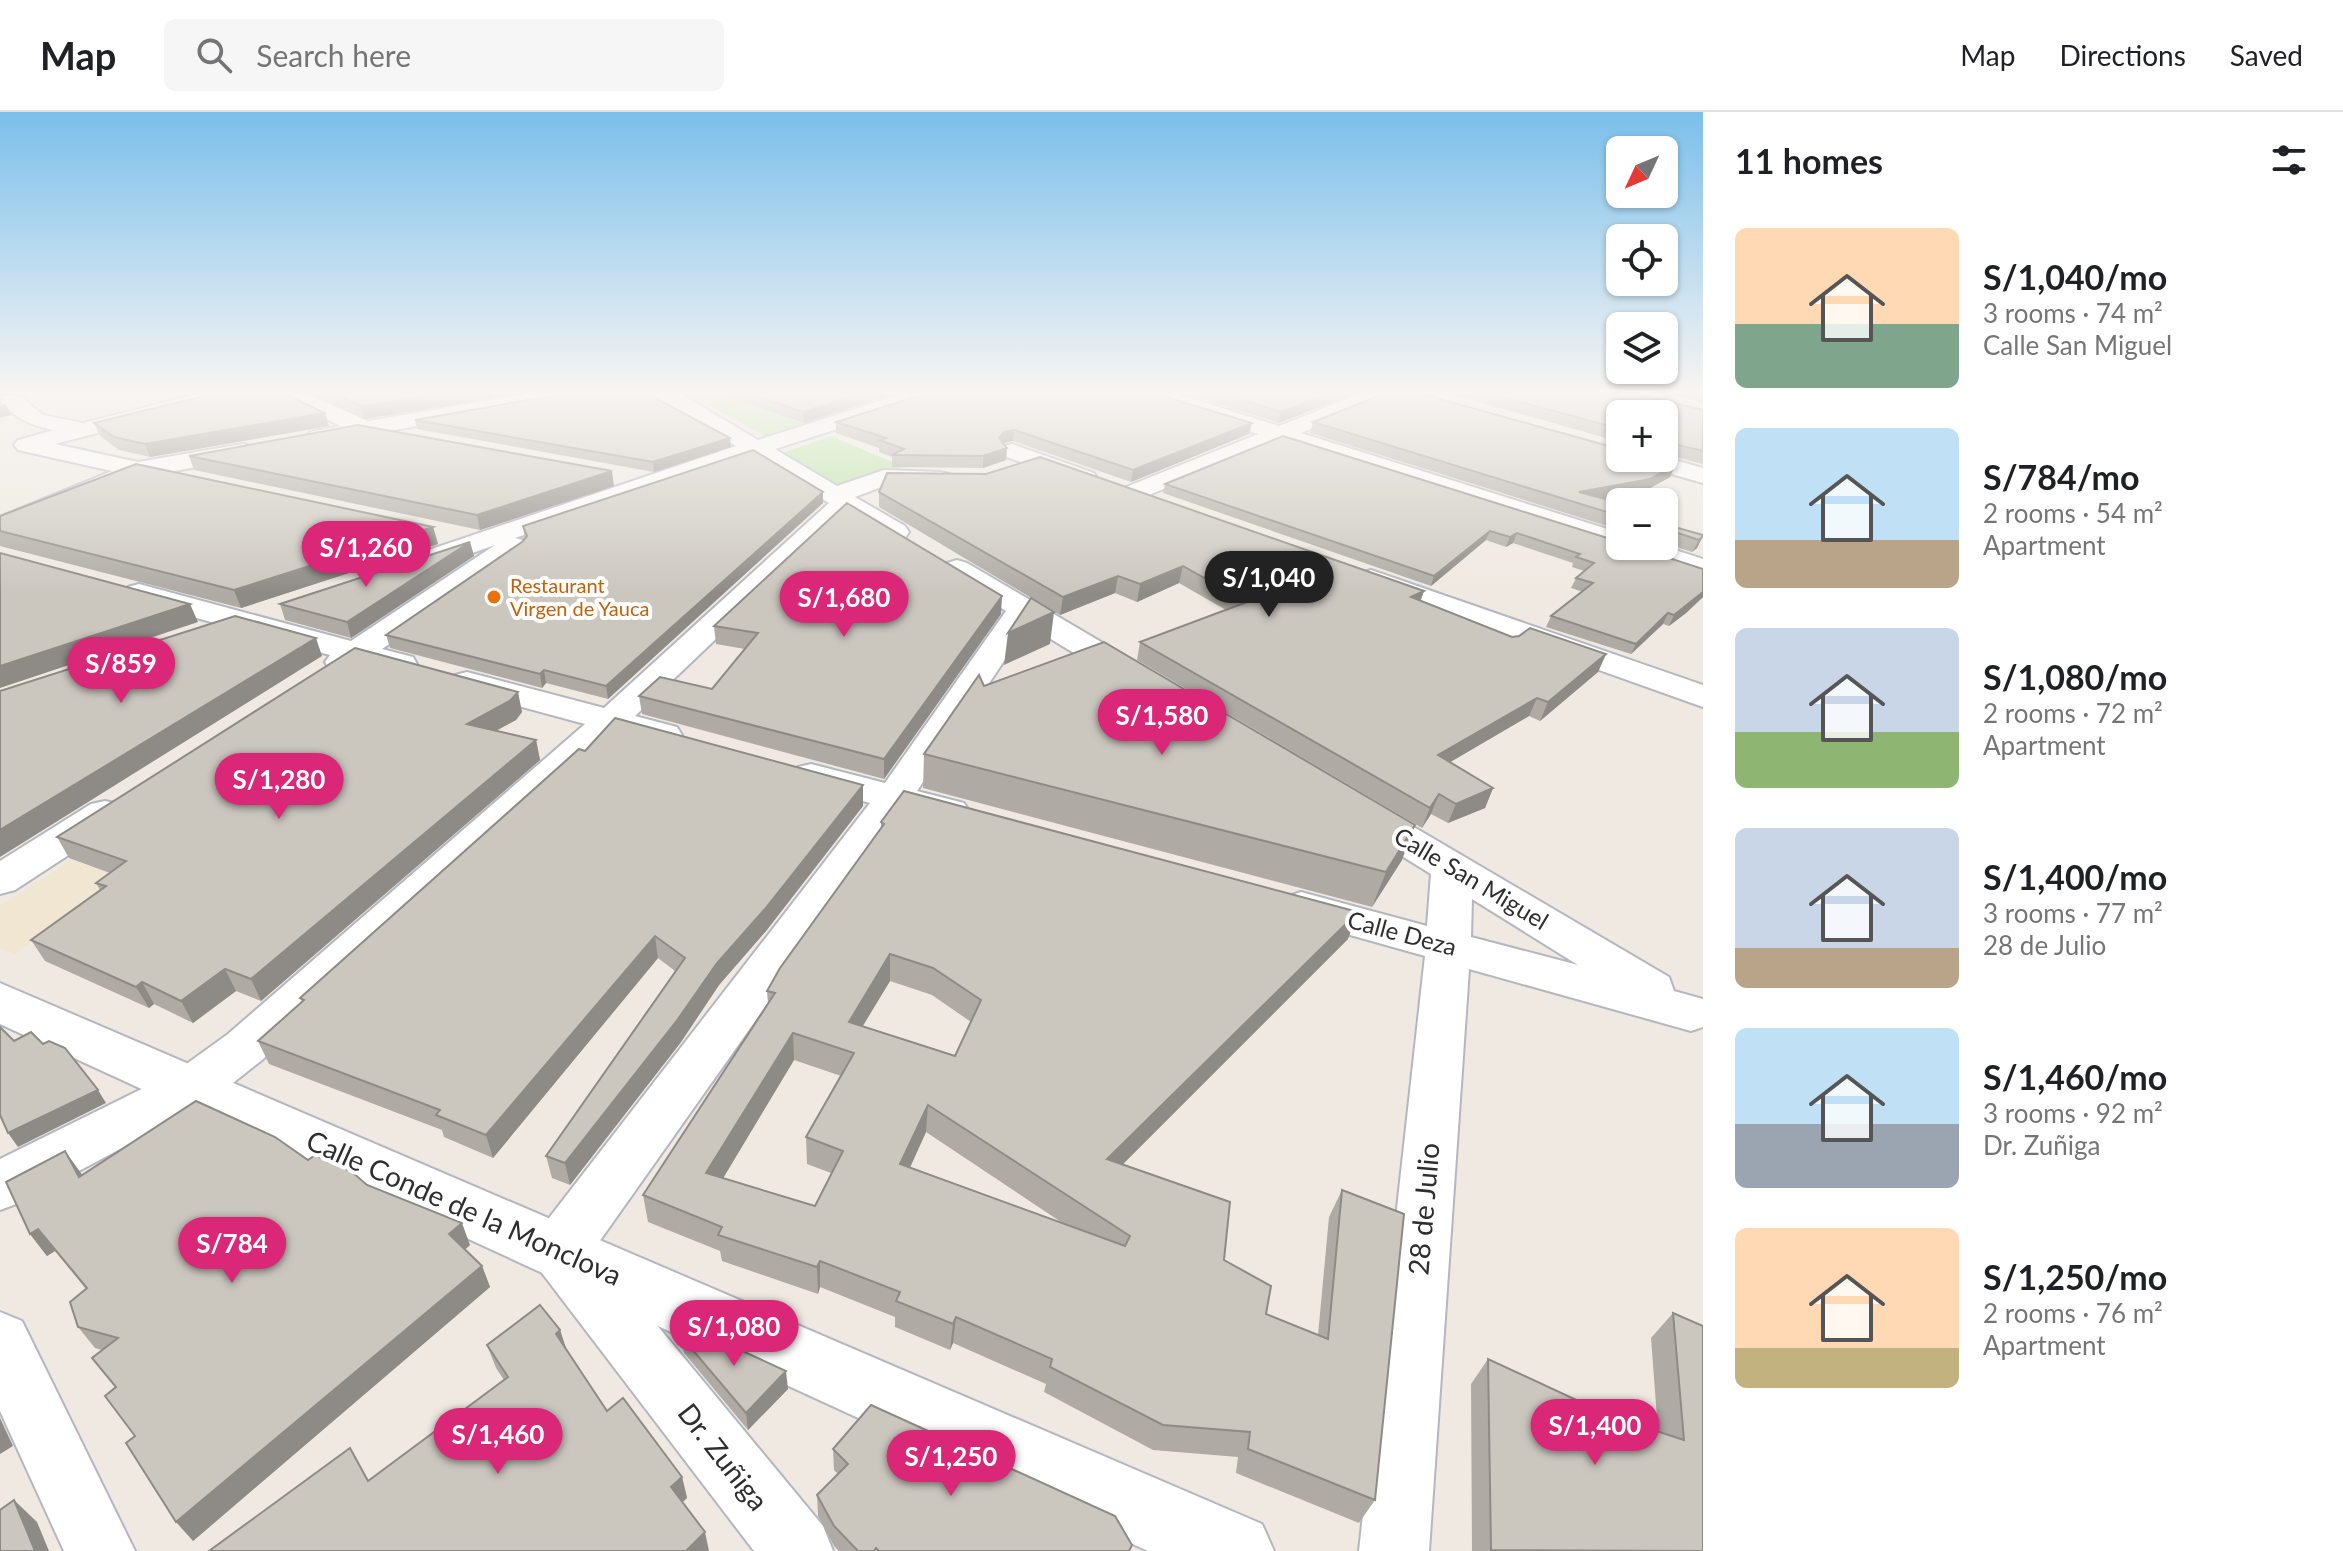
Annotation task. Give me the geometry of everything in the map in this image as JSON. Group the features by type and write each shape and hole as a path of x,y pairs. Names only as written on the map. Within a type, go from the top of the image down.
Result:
{"street":[{"path":"93,460 200,483"},
{"path":"5,548 137,470 190,460"},
{"path":"393,572 717,460"},
{"path":"774,460 1157,690"},
{"path":"1130,494 1214,460"},
{"path":"1365,460 1606,537"},
{"path":"1018,462 1130,494 1173,510"},
{"path":"1678,469 1703,476"},
{"path":"605,474 651,482"},
{"path":"0,1186 192,1087 245,1047 610,721 840,499 884,477 958,479"},
{"path":"317,677 559,514"},
{"path":"435,532 482,542"},
{"path":"1678,560 1703,568"},
{"path":"1344,570 1703,697"},
{"path":"107,585 700,745"},
{"path":"201,636 288,607"},
{"path":"559,1250 894,797 1023,609"},
{"path":"774,765 986,822"},
{"name":"Calle San Miguel","path":"1331,795 1697,1016"},
{"path":"0,880 132,796"},
{"name":"28 de Julio","path":"1394,1551 1448,947 1452,868"},
{"name":"Calle Deza","path":"1263,897 1697,1016"},
{"name":"Calle Conde de la Monclova","path":"0,1002 1235,1551"},
{"name":"Dr. Zuñiga","path":"559,1250 798,1551"},
{"path":"0,1342 100,1551"}],"shaded area":[{"path":"72,859 124,878 14,954 0,948 0,906"}],"green space":[{"path":"791,460 888,460 904,467 842,490"}],"building":[{"path":"209,460 552,460 612,471 477,515"},
{"path":"722,460 770,460 823,492 606,686 544,670 540,674 386,635 522,542 527,536 523,526"},
{"path":"1030,460 1049,460 1424,591 1411,597 1512,637 1530,628 1606,654 1548,702 1537,698 1438,755 1493,788 1456,804 1439,794 1430,808 1140,642 1247,602 1183,566 1140,584 1118,576 1063,597 879,492 887,473 986,474"},
{"path":"1104,460 1158,460 1133,470"},
{"path":"1224,460 1360,460 1606,538 1606,560 1675,560 1703,569 1703,592 1674,615 1668,613 1636,644 1551,616 1593,583 1576,578 1594,563 1576,557 1580,554 1517,533 1510,537 1490,531 1434,576 1165,484"},
{"path":"1438,460 1606,460 1606,472 1662,472 1650,479 1579,492 1606,499 1606,512"},
{"path":"136,464 433,527 234,590 0,531 0,516"},
{"path":"847,503 1002,596 884,759 639,696 660,677 712,689 758,633 714,626"},
{"path":"1678,528 1703,535 1699,540 1678,533"},
{"path":"470,542 347,622 280,604"},
{"path":"0,553 190,604 0,666"},
{"path":"1031,598 1054,612 1008,633"},
{"path":"235,616 316,638 0,830 0,691"},
{"path":"1104,642 1415,825 1386,872 924,754 979,675 984,686"},
{"path":"355,648 518,692 511,700 467,724 536,740 251,979 225,969 181,1001 142,982 136,987 31,940 106,886 96,883 126,861 57,837"},
{"path":"615,718 863,785 765,909 717,963 678,1019 565,1163 546,1156 685,958 655,936 486,1135 436,1115 440,1110 258,1041 304,1000 300,998 579,749 585,751"},
{"path":"904,791 1358,912 1107,1159 1230,1202 1224,1260 1271,1286 1266,1314 1328,1339 1342,1190 1404,1214 1375,1500 1248,1449 1250,1432 1163,1425 1050,1367 1052,1359 956,1317 953,1324 896,1301 900,1292 820,1261 817,1267 718,1235 722,1227 643,1195 775,993 767,991 780,968 884,824 881,822","holes":["890,954 933,968 981,1000 955,1056 849,1022","793,1033 854,1053 806,1137 843,1151 815,1206 706,1173","928,1105 1130,1236 1125,1246 900,1164"]},
{"path":"0,1027 14,1041 31,1032 43,1044 49,1041 65,1048 98,1090 8,1133 0,1115"},
{"path":"196,1101 275,1137 308,1160 315,1155 352,1172 367,1185 462,1223 449,1234 482,1266 176,1522 126,1443 135,1436 105,1396 116,1387 92,1358 118,1338 78,1327 70,1302 87,1288 38,1229 30,1234 6,1182 65,1151 79,1177"},
{"path":"540,1305 560,1330 556,1334 607,1411 623,1398 682,1477 671,1487 705,1532 686,1551 209,1551 350,1448 368,1481 508,1377 487,1345"},
{"path":"1673,1313 1703,1326 1703,1551 1491,1550 1488,1359 1585,1404 1586,1408 1684,1440"},
{"path":"688,1326 786,1371 746,1413 680,1335"},
{"path":"871,1405 1115,1516 1132,1545 1129,1551 879,1551 876,1548 874,1551 858,1551 834,1526 817,1495 848,1464 833,1449"},
{"path":"14,1500 35,1551 0,1551 0,1510"}],"place":[{"name":"Restaurant Virgen de Yauca","path":"494,597"}]}
